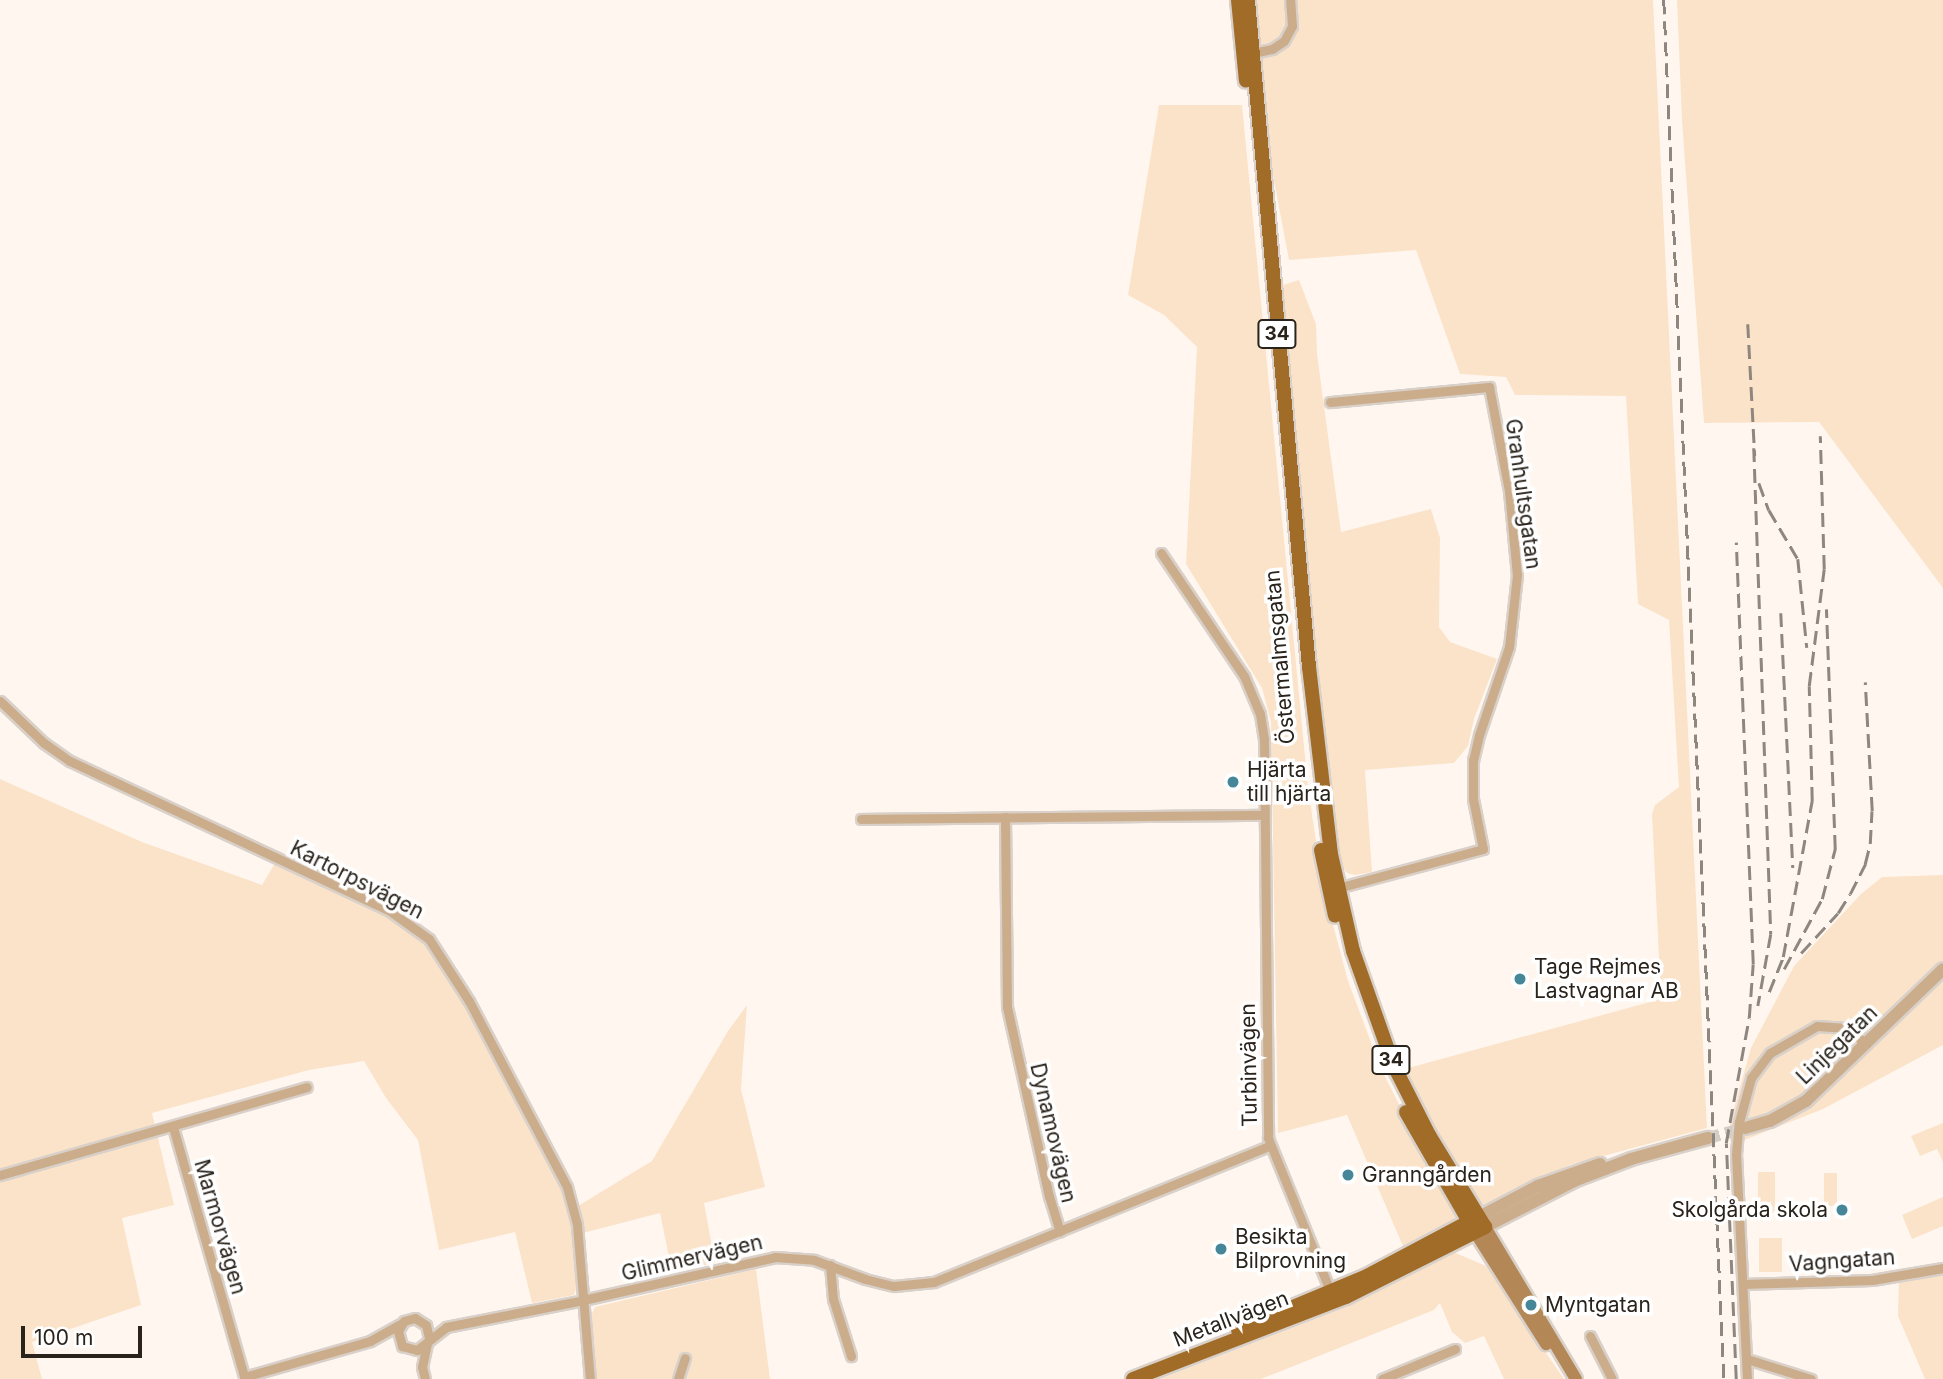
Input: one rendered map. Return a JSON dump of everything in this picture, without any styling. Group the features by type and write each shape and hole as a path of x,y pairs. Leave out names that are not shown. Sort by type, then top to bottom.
{"main road":[{"name":"Östermalmsgatan","path":"1238,0 1248,54 1319,771 1334,889 1364,990 1392,1064 1477,1225 1568,1379"},
{"name":"Östermalmsgatan","path":"1248,0 1248,54"},
{"name":"Östermalmsgatan","path":"1477,1225 1576,1379"},
{"name":"Metallvägen","path":"1138,1377 1333,1297 1477,1225"}],"street":[{"path":"1248,54 1272,49 1286,38 1292,26 1290,0"},
{"name":"Granhultsgatan","path":"1330,402 1489,387 1510,502 1517,575 1509,647 1473,760 1473,799 1483,849 1334,889"},
{"name":"Turbinvägen","path":"1161,553 1244,676 1257,701 1264,738 1269,1146 1333,1297"},
{"name":"Kartorpsvägen","path":"0,701 44,743 70,761 390,911 429,939 463,991 567,1187 576,1225 590,1379"},
{"path":"861,819 1264,815"},
{"name":"Dynamovägen","path":"1005,817 1007,1007 1049,1196 1060,1231 1269,1146"},
{"name":"Linjegatan","path":"1745,1128 1770,1121 1806,1101 1943,969"},
{"path":"1748,1379 1737,1144 1739,1122 1754,1071 1770,1053 1818,1026 1847,1028 1866,1044"},
{"path":"0,1175 307,1087"},
{"name":"Marmorvägen","path":"173,1127 244,1378"},
{"path":"1477,1225 1631,1159 1708,1138"},
{"name":"Glimmervägen","path":"401,1324 415,1318 426,1325 446,1326 583,1300 775,1257 804,1258 879,1283 921,1284 947,1278 1060,1231"},
{"path":"830,1265 832,1298 851,1356"},
{"name":"Vagngatan","path":"1743,1284 1872,1280 1943,1268"},
{"path":"244,1378 370,1341 401,1324"},
{"path":"401,1324 397,1335 400,1343 422,1367 425,1379"},
{"path":"422,1367 428,1340 426,1325"},
{"name":"Glimmervägen","path":"409,1350 417,1350 446,1326"},
{"path":"1590,1336 1612,1379"},
{"path":"370,1341 400,1343"},
{"path":"1382,1379 1455,1349"},
{"path":"678,1379 685,1358"},
{"path":"1747,1359 1811,1379"}],"shaded area":[{"path":"1252,0 1653,0 1707,1128 1570,1165 1490,1206 1478,1204 1459,1175 1401,1070 1661,999 1652,814 1655,805 1679,787 1669,620 1638,604 1626,396 1515,395 1506,377 1460,374 1416,250 1289,260 1260,107"},
{"path":"1677,0 1943,0 1943,588 1819,422 1704,423 1682,121"},
{"path":"1159,105 1242,105 1308,788 1323,887 1348,981 1381,1069 1456,1215 1452,1224 1405,1251 1347,1115 1278,1133 1271,722 1262,688 1186,564 1197,347 1164,315 1128,295"},
{"path":"1299,280 1316,324 1317,354 1341,532 1431,509 1440,538 1439,627 1450,642 1497,659 1474,719 1468,746 1454,763 1365,770 1372,872 1355,875 1347,873 1341,864 1327,795 1280,286"},
{"path":"0,779 142,842 262,885 280,855 359,892 432,933 574,1204 582,1269 574,1295 532,1303 515,1232 439,1250 418,1140 386,1098 364,1061 309,1070 152,1113 174,1205 122,1218 141,1305 32,1342 42,1379 0,1379"},
{"path":"1943,875 1943,1045 1823,1109 1742,1141 1730,1141 1730,1122 1751,1048 1794,966 1861,894 1882,877"},
{"path":"747,1005 741,1089 765,1187 704,1203 715,1263 672,1272 660,1213 583,1233 578,1206 652,1161 728,1031"},
{"path":"1943,1123 1943,1162 1937,1149 1920,1156 1911,1136"},
{"path":"1758,1172 1775,1172 1775,1213 1758,1213"},
{"path":"1824,1173 1837,1173 1837,1206 1824,1206"},
{"path":"1943,1197 1943,1226 1912,1239 1902,1215"},
{"path":"1759,1238 1782,1238 1782,1272 1759,1272"},
{"path":"1451,1251 1486,1266 1564,1379 1504,1379 1484,1336 1465,1343 1452,1332 1440,1303 1434,1310 1261,1379 1160,1379 1344,1308"},
{"path":"1943,1263 1943,1379 1925,1379 1898,1316 1899,1272"},
{"path":"756,1269 770,1379 595,1379 590,1318 595,1307"}],"tunnel":[{"path":"1708,1138 1745,1128"}],"railway":[{"path":"1664,0 1724,1379"},
{"path":"1748,324 1755,456"},
{"path":"1769,992 1783,957 1812,801 1809,686 1824,569 1820,436"},
{"path":"1754,448 1771,934 1758,1006"},
{"path":"1759,483 1769,510 1798,559 1807,648"},
{"path":"1736,542 1753,964 1749,1018 1726,1143 1736,1379"},
{"path":"1784,969 1822,899 1835,849 1826,609"},
{"path":"1781,613 1793,868"},
{"path":"1801,953 1838,913 1865,864 1870,844 1872,811 1865,682"}],"place":[{"name":"Hjärta till hjärta","path":"1233,782"},
{"name":"Tage Rejmes Lastvagnar AB","path":"1520,979"},
{"name":"Granngården","path":"1348,1175"},
{"name":"Skolgårda skola","path":"1842,1210"},
{"name":"Besikta Bilprovning","path":"1221,1249"},
{"name":"Myntgatan","path":"1531,1305"}]}
